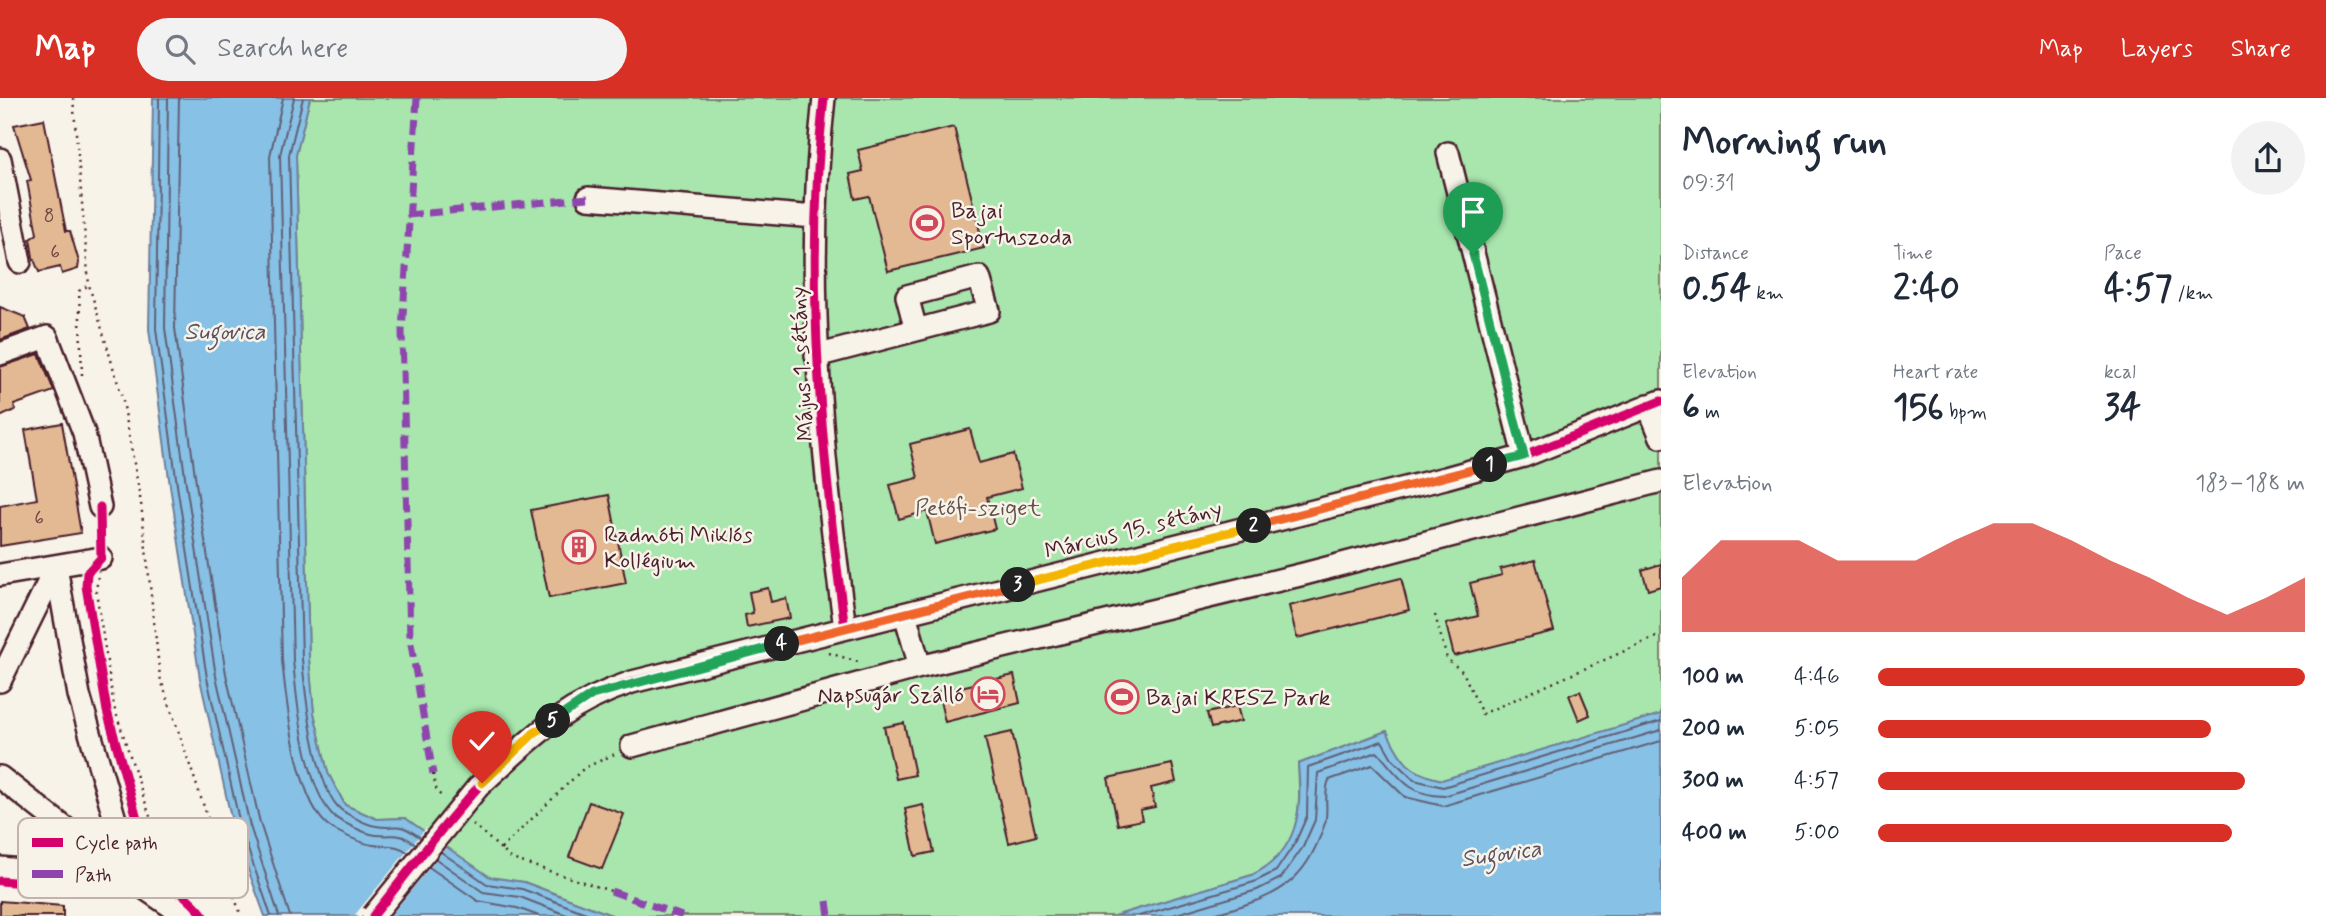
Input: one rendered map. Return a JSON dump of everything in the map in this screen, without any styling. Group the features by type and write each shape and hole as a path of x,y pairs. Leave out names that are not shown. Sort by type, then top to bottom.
{"street":[{"name":"Május 1. sétány","path":"824,98 815,217 816,356 845,628"},
{"path":"1448,153 1524,456"},
{"path":"0,159 20,262"},
{"path":"588,198 815,217"},
{"path":"816,356 916,330"},
{"path":"0,354 47,337 84,433 100,507"},
{"path":"1654,403 1661,437"},
{"name":"Március 15. sétány","path":"373,916 478,787 534,733 592,695 792,641 1524,456 1654,403"},
{"path":"632,746 920,667 1304,574 1661,481"},
{"path":"0,575 56,566 94,565"},
{"path":"0,681 56,566"},
{"path":"56,566 79,695 115,818"},
{"path":"905,614 920,667"},
{"path":"0,777 52,818"},
{"path":"0,868 18,870"}],"path":[{"path":"73,98 89,285 124,401 141,503 160,677 207,818"},
{"path":"82,382 79,291 89,285"},
{"path":"94,565 114,707 151,818"},
{"path":"86,586 107,711 128,786"},
{"path":"1435,615 1447,659 1463,672 1482,714 1661,635"},
{"path":"792,641 897,674"},
{"path":"501,849 584,768 632,746"},
{"path":"433,774 437,792 445,799"},
{"path":"472,823 501,849 525,864 611,891"},
{"path":"234,898 240,916"}],"green space":[{"name":"Petőfi-sziget","path":"310,98 1661,98 1661,714 1442,780 1421,774 1407,764 1386,731 1298,764 1299,798 1294,828 1289,842 1268,865 1252,875 1114,916 614,916 524,882 490,878 405,818 377,819 345,805 328,773 314,713 309,659 296,155"}],"water":[{"name":"Sugovica","path":"153,98 310,98 296,155 309,659 314,713 328,773 345,805 377,819 405,818 490,877 524,882 614,916 265,916 248,869 248,818 231,818 200,679 149,329"},
{"name":"Sugovica","path":"1661,714 1661,916 1114,916 1252,875 1267,866 1279,855 1294,828 1299,798 1298,764 1387,731 1407,764 1421,774 1442,780"}],"pier":[{"path":"426,828 449,844 390,916 354,916"}],"building":[{"path":"44,119 66,231 70,231 79,262 78,269 62,274 60,267 39,272 33,257 30,239 37,234 27,181 31,180 14,125"},
{"name":"Bajai Sportuszoda","path":"954,127 984,248 888,271 869,196 855,199 850,174 863,171 858,150"},
{"path":"0,307 25,317 30,329 0,340"},
{"path":"39,354 54,391 14,405 15,410 0,417 0,367"},
{"path":"62,423 81,533 0,546 0,506 37,499 25,430"},
{"path":"970,429 979,463 1013,454 1022,488 987,497 995,529 935,544 927,511 899,519 890,485 918,478 910,444"},
{"name":"Radnóti Miklós Kollégium","path":"609,495 626,583 549,598 531,510"},
{"path":"1535,560 1554,631 1454,656 1446,624 1478,616 1470,583 1502,575 1500,569"},
{"path":"1661,564 1661,586 1648,590 1642,570"},
{"path":"1401,578 1409,610 1297,638 1289,606"},
{"path":"768,588 771,602 786,598 790,618 747,627 745,615 753,613 749,592"},
{"path":"1014,675 1020,703 945,722 938,692"},
{"path":"1580,691 1590,715 1579,720 1569,695"},
{"path":"1237,706 1241,721 1211,728 1207,713"},
{"path":"904,723 915,775 896,779 884,727"},
{"path":"1012,732 1036,836 1009,843 985,738"},
{"path":"1172,764 1176,782 1151,788 1155,807 1140,810 1142,820 1118,825 1108,778"},
{"path":"589,802 624,814 602,869 569,857"},
{"path":"923,805 934,852 915,856 905,809"},
{"path":"0,901 63,906 63,916 0,916"}],"marked path":[{"path":"417,98 402,331 410,638 433,774"},
{"path":"407,215 588,198"},
{"path":"611,891 682,916"},
{"path":"827,901 829,916"}],"cycle path":[{"path":"824,98 815,231 818,364 829,496 845,628"},
{"path":"373,916 446,825 498,766 558,716 596,694 632,682 1445,478 1524,456 1661,401"},
{"path":"100,507 101,558 87,573 86,586 107,711 137,818"},
{"path":"0,881 18,882"},
{"path":"188,898 204,916"}],"place":[{"name":"Bajai Sportuszoda","path":"927,223"},
{"name":"Radnóti Miklós Kollégium","path":"579,547"},
{"name":"Napsugár Szálló","path":"988,694"},
{"name":"Bajai KRESZ Park","path":"1122,697"}],"route":[{"path":"482,783 534,733 592,695 632,682 1524,456 1473,254"}]}
